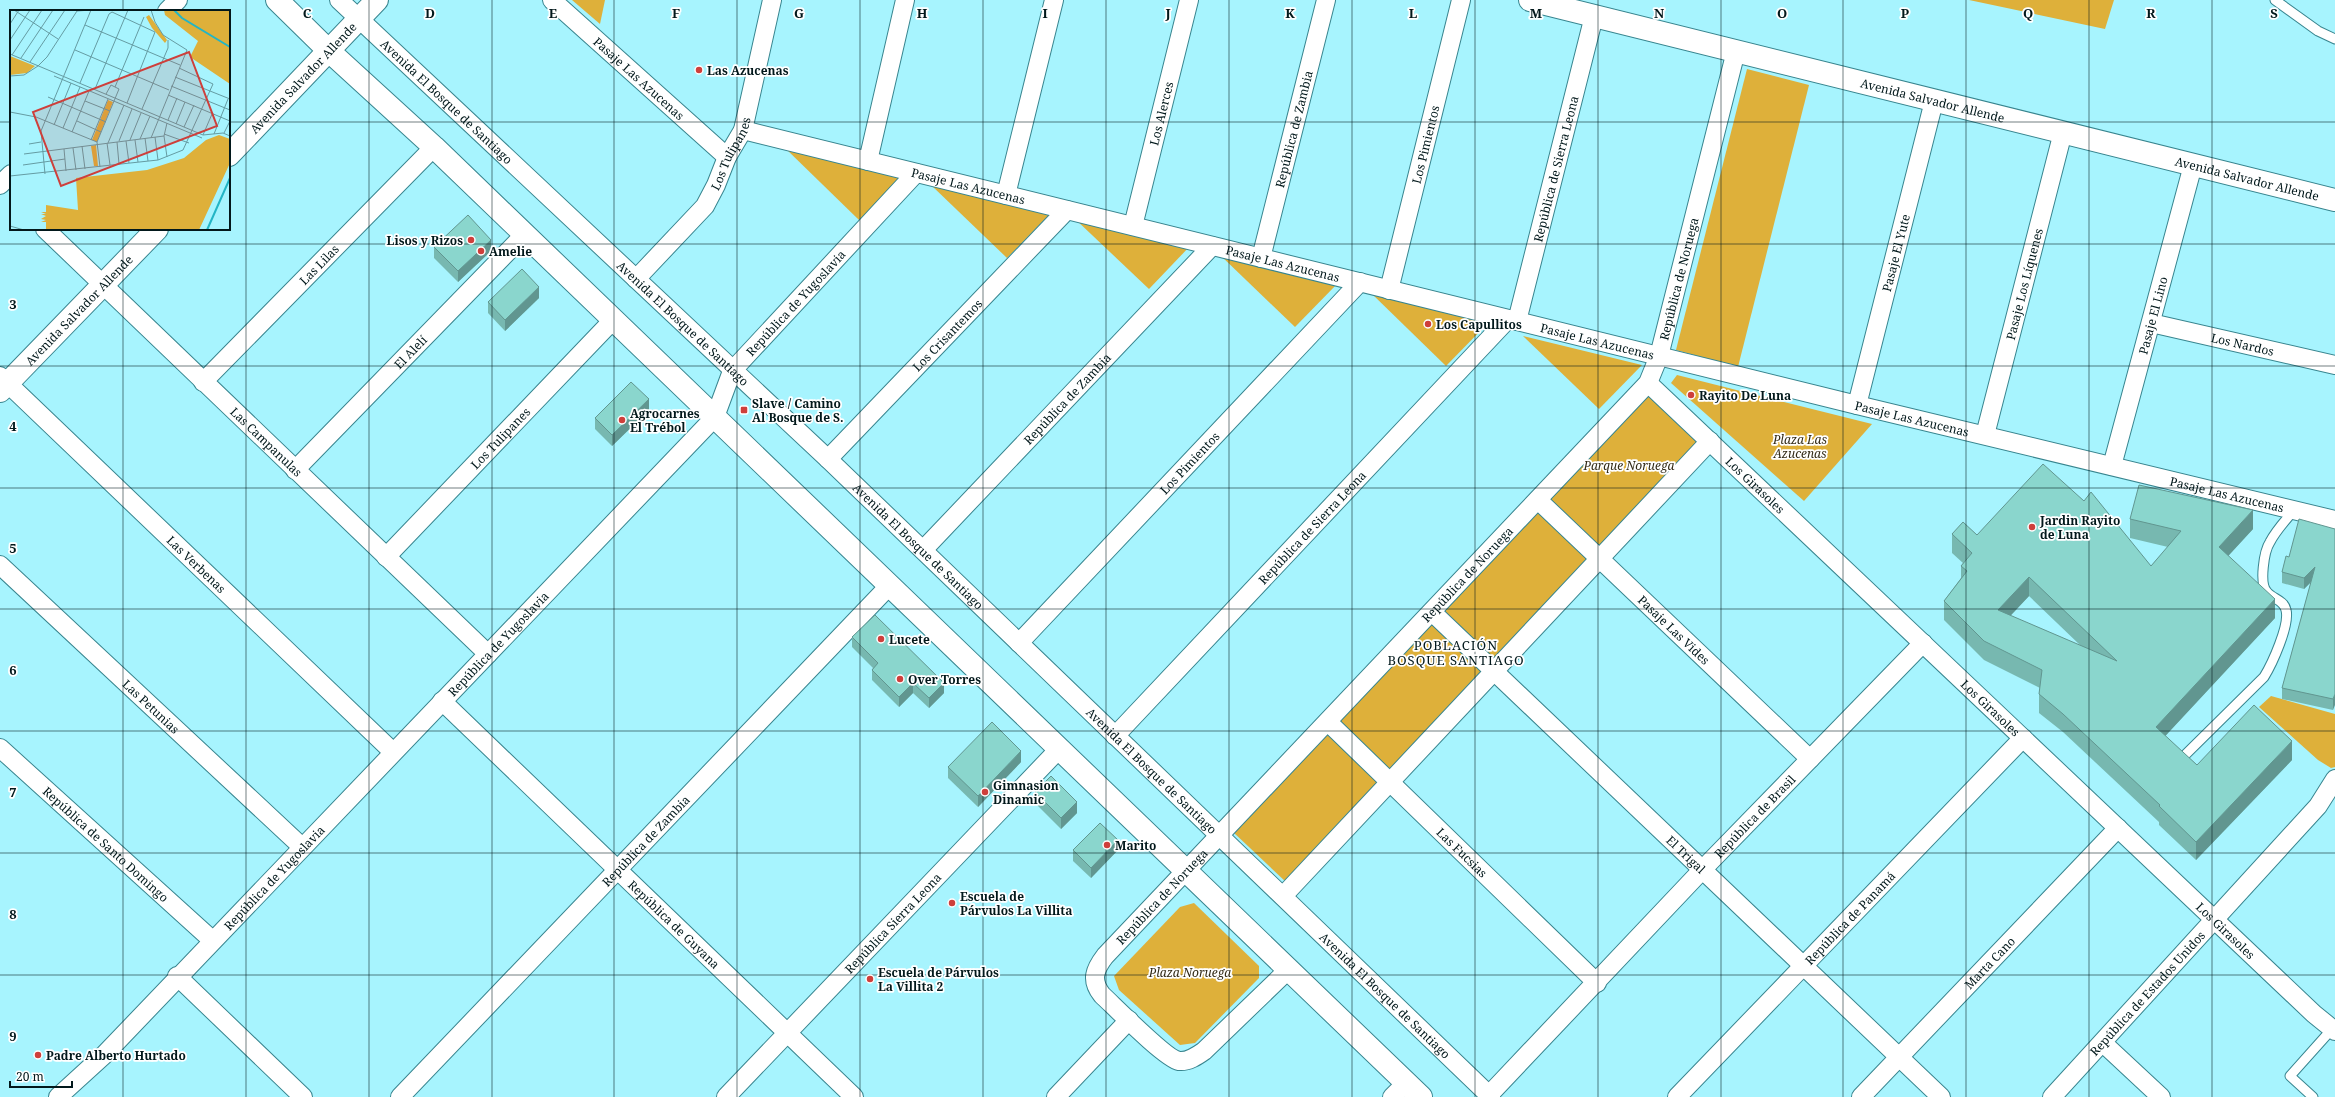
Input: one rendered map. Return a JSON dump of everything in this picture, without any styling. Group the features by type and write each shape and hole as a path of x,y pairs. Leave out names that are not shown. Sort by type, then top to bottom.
{"main road":[{"path":"277,0 329,51 434,147 614,319 1289,969 1406,1092"},
{"name":"Avenida Salvador Allende","path":"230,154 377,0"},
{"name":"Avenida Salvador Allende","path":"1530,0 2335,200"},
{"name":"Avenida Salvador Allende","path":"2,383 102,286 156,230"}],"street":[{"path":"168,10 178,0"},
{"name":"Avenida El Bosque de Santiago","path":"339,0 732,371 828,459 1490,1096"},
{"name":"Pasaje Las Azucenas","path":"552,0 727,156"},
{"name":"Los Tulipanes","path":"636,279 704,206 716,185 727,156 743,130 772,0"},
{"path":"868,161 905,0"},
{"path":"1006,195 1054,0"},
{"name":"Los Alerces","path":"1133,226 1189,0"},
{"name":"República de Zambia","path":"1261,258 1326,0"},
{"name":"Los Pimientos","path":"1390,290 1461,0"},
{"name":"República de Sierra Leona","path":"1115,736 1513,320 1594,16"},
{"name":"República de Noruega","path":"1289,969 1204,1051 1192,1059 1179,1061 1171,1058 1097,989 1094,976 1105,956 1648,383 1659,356 1736,51"},
{"name":"Pasaje El Yute","path":"1856,405 1934,101"},
{"name":"Pasaje Las Azucenas","path":"743,130 1856,405 2335,520"},
{"name":"Pasaje Los Líquenes","path":"1985,435 2063,132"},
{"name":"Las Lilas","path":"203,382 434,147"},
{"name":"Pasaje El Lino","path":"2112,466 2193,165"},
{"name":"República de Yugoslavia","path":"58,1097 104,1055 177,976 715,417 732,371 916,173"},
{"path":"10,175 0,185 10,195"},
{"name":"Los Crisantemos","path":"828,459 1067,210"},
{"name":"Las Campanulas","path":"46,230 102,286 488,654"},
{"name":"El Alelí","path":"295,470 525,234"},
{"name":"República de Zambia","path":"923,550 1212,246"},
{"name":"Los Pimientos","path":"1019,643 1360,282"},
{"name":"Los Tulipanes","path":"386,557 614,319"},
{"name":"Los Nardos","path":"2151,323 2335,365"},
{"name":"Las Verbenas","path":"2,383 393,752"},
{"name":"Los Girasoles","path":"1648,383 2214,920 2314,1014 2334,1030"},
{"path":"1283,896 1495,672 1710,441"},
{"name":"Pasaje Las Vides","path":"1538,500 1810,759"},
{"name":"Las Petunias","path":"0,565 302,846"},
{"name":"República de Zambia","path":"400,1097 890,585"},
{"name":"El Trigal","path":"1432,612 1941,1097"},
{"name":"República de Brasil","path":"1490,1096 1702,870 1923,643"},
{"name":"República de Guyana","path":"442,701 854,1097"},
{"name":"Las Fucsias","path":"1328,722 1597,983"},
{"name":"República de Panamá","path":"1677,1097 2023,738"},
{"name":"República de Santo Domingo","path":"0,748 212,940"},
{"name":"República Sierra Leona","path":"726,1097 1060,748"},
{"name":"República de Estados Unidos","path":"2052,1097 2103,1043 2318,806 2335,779"},
{"name":"Marta Cano","path":"1861,1097 2118,828"},
{"path":"177,976 303,1097"},
{"path":"1056,1097 1129,1020"},
{"path":"2103,1043 2161,1097"}],"lane":[{"path":"2275,0 2318,31 2335,39"},
{"path":"2182,758 2264,677 2271,665 2286,623 2287,612 2284,604 2266,592 2262,584 2265,557 2269,542 2294,510"},
{"path":"2313,1097 2290,1076 2334,1030"}],"green space":[{"path":"572,0 605,0 600,24"},
{"path":"1969,0 2114,0 2105,29"},
{"path":"1747,69 1809,85 1738,367 1676,350"},
{"path":"784,147 902,176 859,220"},
{"path":"931,185 1050,214 1007,258"},
{"path":"1073,217 1191,245 1149,289"},
{"path":"1219,254 1338,283 1295,327"},
{"path":"1371,293 1489,322 1446,366"},
{"path":"1523,336 1642,365 1599,409"},
{"name":"Plaza Las Azucenas","path":"1677,375 1872,424 1804,501 1671,383"},
{"name":"Parque Noruega","path":"1648,391 1700,444 1287,883 1233,832"},
{"path":"2271,696 2335,714 2335,767 2331,768 2318,760 2259,707"},
{"name":"Plaza Noruega","path":"1194,903 1259,966 1259,978 1195,1043 1180,1045 1119,990 1114,976 1180,907"}],"building":[{"path":"468,215 491,240 458,271 434,247"},
{"path":"522,269 539,287 505,320 488,302"},
{"path":"631,382 649,399 612,435 595,418"},
{"path":"2043,464 2084,501 2091,492 2151,566 2181,531 2130,519 2139,485 2253,510 2219,547 2275,599 2156,727 2197,765 2254,705 2292,741 2196,842 2159,806 2160,805 2063,714 2039,694 2042,670 1984,641 1944,601 1967,571 1961,566 1972,553 1952,534 1963,522 1977,535","holes":["2029,577 2117,661 1998,610"]},
{"path":"2299,519 2335,529 2335,694 2333,699 2282,688 2315,567 2304,578 2282,572 2286,556 2289,557"},
{"path":"875,615 944,683 929,698 913,683 899,697 872,670 878,663 852,637"},
{"path":"992,722 1021,751 978,796 948,767"},
{"path":"1051,776 1077,802 1061,818 1035,792"},
{"path":"1100,823 1118,840 1091,868 1073,850"}],"place":[{"name":"Las Azucenas","path":"699,70"},
{"name":"Lisos y Rizos","path":"471,240"},
{"name":"Amelie","path":"481,251"},
{"name":"Los Capullitos","path":"1428,324"},
{"name":"Rayito De Luna","path":"1691,395"},
{"name":"Slave / Camino Al Bosque de S.","path":"744,410"},
{"name":"Agrocarnes El Trébol","path":"622,420"},
{"name":"Jardin Rayito de Luna","path":"2032,527"},
{"name":"Lucete","path":"881,639"},
{"name":"Over Torres","path":"900,679"},
{"name":"Gimnasion Dinamic","path":"985,792"},
{"name":"Marito","path":"1107,845"},
{"name":"Escuela de Párvulos La Villita","path":"952,903"},
{"name":"Escuela de Párvulos La Villita 2","path":"870,979"},
{"name":"Padre Alberto Hurtado","path":"38,1055"}],"district":[{"name":"POBLACIÓN BOSQUE SANTIAGO","path":"1456,652"}]}
